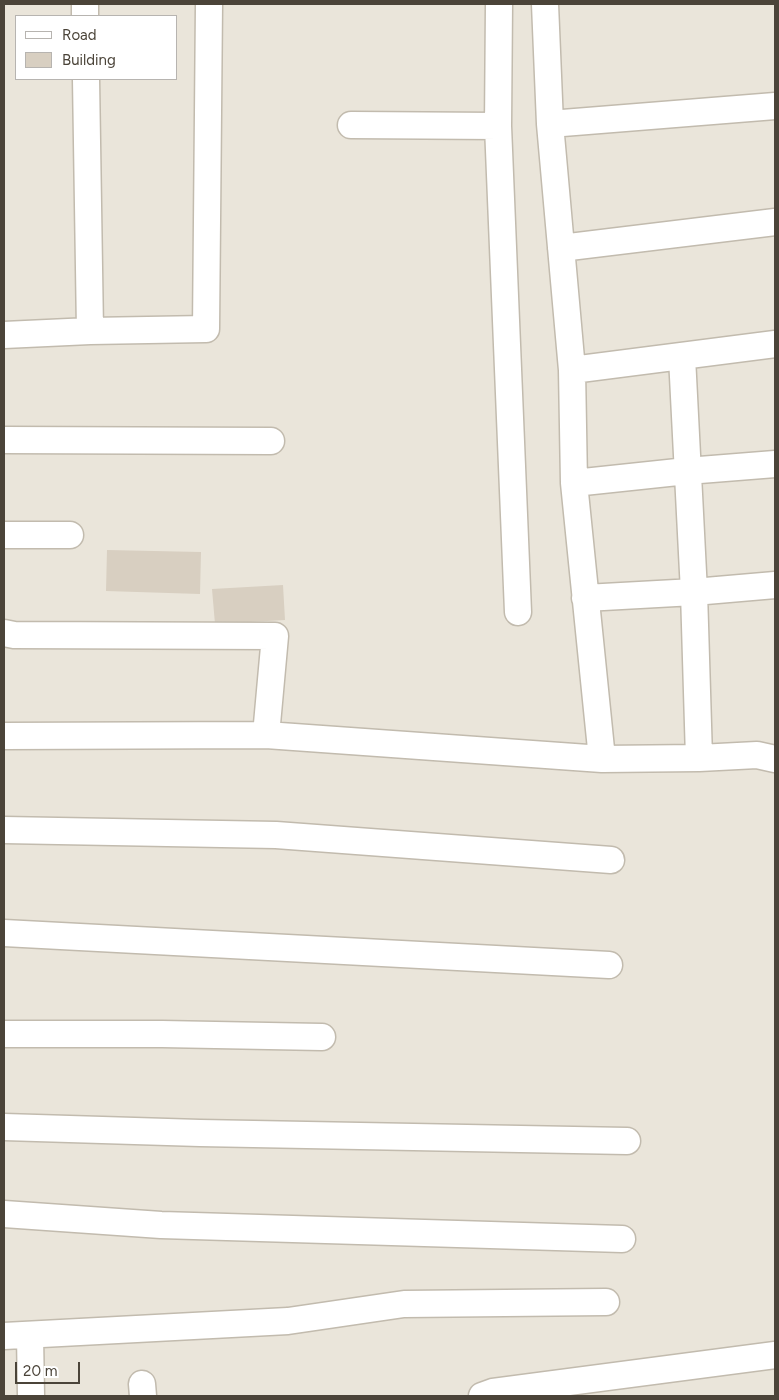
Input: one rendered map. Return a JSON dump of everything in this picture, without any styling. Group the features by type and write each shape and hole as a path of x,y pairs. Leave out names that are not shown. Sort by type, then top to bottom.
{"street":[{"path":"4,335 206,329 209,4"},
{"path":"499,4 498,126 518,612"},
{"path":"545,4 550,124 572,370 574,483 602,759"},
{"path":"86,80 90,331"},
{"path":"550,124 775,106"},
{"path":"351,125 498,126"},
{"path":"561,248 775,222"},
{"path":"572,370 775,344"},
{"path":"682,357 694,592 699,758"},
{"path":"4,440 270,441"},
{"path":"574,483 775,464"},
{"path":"4,535 70,534"},
{"path":"585,598 775,585"},
{"path":"4,633 14,635 275,636 266,735"},
{"path":"4,736 266,735 602,759 699,758 757,755 775,759"},
{"path":"4,830 276,834 610,860"},
{"path":"4,933 609,965"},
{"path":"4,1034 322,1037"},
{"path":"4,1127 200,1134 627,1141"},
{"path":"4,1214 161,1225 622,1240"},
{"path":"4,1336 288,1321 404,1304 606,1302"},
{"path":"30,1335 31,1396"},
{"path":"482,1396 502,1390 775,1355"}],"shaded area":[{"path":"4,4 775,4 775,1396 4,1396"}],"building":[{"path":"107,550 201,552 200,594 106,591"},
{"path":"283,585 285,620 215,624 212,589"}]}
